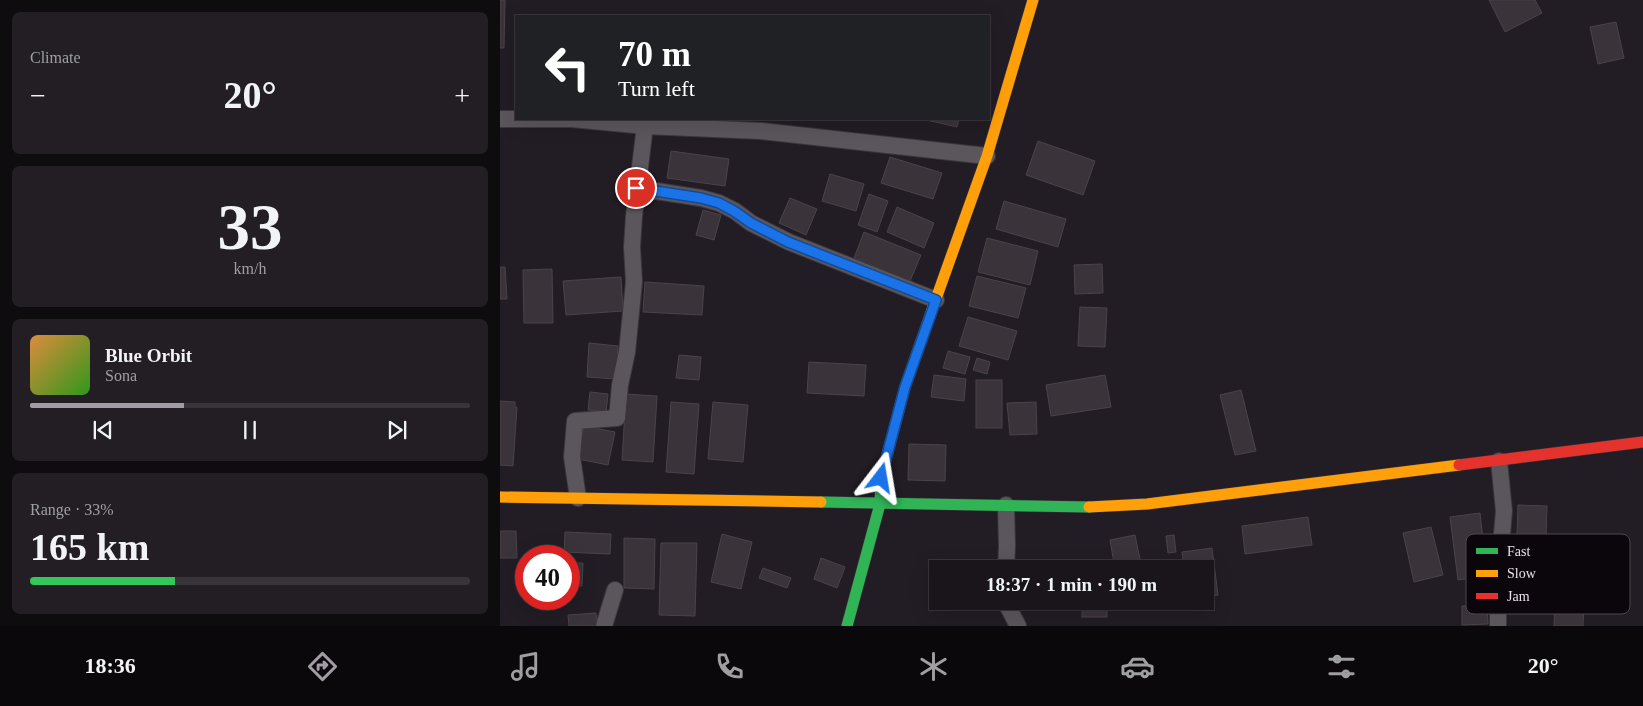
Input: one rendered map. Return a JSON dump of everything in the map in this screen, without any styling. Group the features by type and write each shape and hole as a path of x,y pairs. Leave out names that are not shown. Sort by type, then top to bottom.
{"main road":[{"path":"847,626 880,504 881,478 916,352 987,156 1033,0"},
{"path":"500,497 1095,507 1138,504 1643,442"}],"street":[{"path":"500,119 515,119"},
{"path":"572,120 645,126 761,131 987,156"},
{"path":"578,498 572,457 575,421 617,418 634,282 632,247 636,188 645,126"},
{"path":"636,188 701,198 719,203 751,223 788,242 936,300"},
{"path":"1499,461 1504,523 1503,534"},
{"path":"1006,505 1006,560"},
{"path":"604,626 615,590"},
{"path":"1010,610 1018,626"}],"building":[{"path":"500,0 505,0 504,48 500,48"},
{"path":"1489,0 1535,0 1542,13 1505,32"},
{"path":"1616,22 1624,58 1598,64 1590,27"},
{"path":"926,120 959,120 957,127"},
{"path":"1038,141 1095,161 1083,195 1026,175"},
{"path":"671,151 729,159 725,186 667,178"},
{"path":"890,157 942,173 933,199 881,183"},
{"path":"830,174 864,184 856,211 822,201"},
{"path":"869,194 888,201 877,232 858,225"},
{"path":"790,198 817,209 806,235 779,223"},
{"path":"1004,201 1066,219 1058,247 996,229"},
{"path":"897,207 934,223 924,248 887,232"},
{"path":"703,210 721,215 714,240 696,235"},
{"path":"864,232 921,255 910,281 854,258"},
{"path":"987,238 1038,251 1030,285 978,272"},
{"path":"1102,264 1103,293 1075,294 1074,265"},
{"path":"500,267 505,267 507,299 500,299"},
{"path":"552,269 553,323 524,323 523,270"},
{"path":"977,276 1026,288 1018,318 969,306"},
{"path":"621,277 623,311 566,315 563,281"},
{"path":"645,282 704,286 702,315 643,312"},
{"path":"1080,307 1107,308 1105,347 1078,346"},
{"path":"968,317 1017,331 1008,360 959,346"},
{"path":"589,343 618,346 616,379 587,377"},
{"path":"948,351 970,357 965,374 943,368"},
{"path":"679,355 701,357 699,380 676,378"},
{"path":"977,358 990,362 987,374 973,370"},
{"path":"809,362 866,365 864,396 807,393"},
{"path":"934,375 966,379 964,401 931,397"},
{"path":"1105,375 1111,407 1051,416 1046,385"},
{"path":"976,380 1002,380 1002,428 976,428"},
{"path":"1241,390 1256,451 1235,455 1220,395"},
{"path":"590,392 608,394 606,412 588,410"},
{"path":"626,394 657,396 653,462 622,460"},
{"path":"500,401 515,402 515,407 517,407 513,466 500,465"},
{"path":"671,402 699,404 694,474 666,472"},
{"path":"713,402 748,405 743,462 708,459"},
{"path":"1036,402 1037,434 1010,435 1007,403"},
{"path":"584,426 615,432 608,465 578,459"},
{"path":"909,444 946,445 945,481 908,480"},
{"path":"1518,505 1547,506 1546,534 1517,534"},
{"path":"1480,513 1482,534 1466,534 1466,579 1458,580 1450,517"},
{"path":"1308,517 1312,545 1245,554 1242,526"},
{"path":"1431,527 1443,575 1414,582 1403,533"},
{"path":"500,531 516,531 515,558 500,558"},
{"path":"565,532 611,534 610,554 580,553 580,545 564,545"},
{"path":"722,534 752,542 741,589 711,582"},
{"path":"1135,535 1140,560 1113,560 1110,540"},
{"path":"1174,535 1176,552 1168,553 1166,536"},
{"path":"624,538 655,539 654,589 624,588"},
{"path":"661,543 697,543 695,616 659,615"},
{"path":"1212,548 1214,560 1183,560 1182,552"},
{"path":"821,558 845,567 837,588 814,579"},
{"path":"580,563 583,563 582,586 580,586"},
{"path":"1214,564 1218,595 1214,596"},
{"path":"763,568 791,578 787,588 759,578"},
{"path":"1462,606 1466,606 1466,614 1487,614 1488,624 1462,625"},
{"path":"1082,610 1107,610 1107,617 1082,617"},
{"path":"596,613 597,626 569,626 568,615"},
{"path":"1554,614 1584,614 1583,626 1554,626"}],"traffic: fast":[{"path":"847,626 880,504 881,478 905,387 932,310"},
{"path":"821,502 1089,507"}],"traffic: slow":[{"path":"932,310 987,156 1033,0"},
{"path":"1089,507 1147,504 1459,465"},
{"path":"500,497 821,502"}],"traffic: jam":[{"path":"1459,465 1643,442"}],"route":[{"path":"636,188 701,198 719,203 751,223 788,242 936,300 905,387 881,478"}]}
